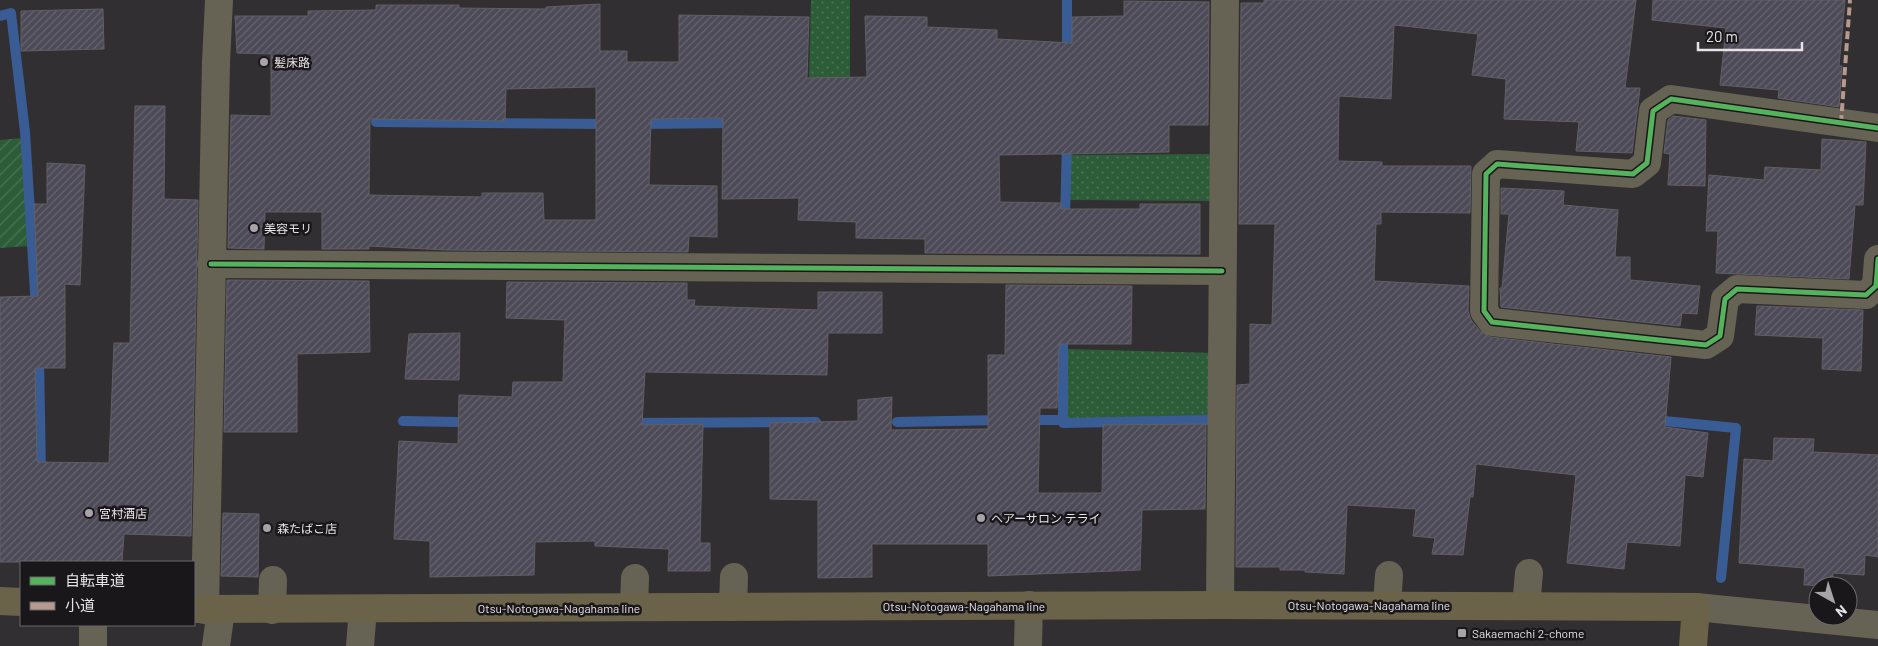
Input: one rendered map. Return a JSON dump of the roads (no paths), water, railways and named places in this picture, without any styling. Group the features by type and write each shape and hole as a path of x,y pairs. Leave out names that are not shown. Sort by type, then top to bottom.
{"main road":[{"path":"0,601 20,602"},
{"name":"Otsu-Notogawa-Nagahama line","path":"206,610 1220,604 1696,607"},
{"path":"1693,646 1696,607"}],"street":[{"path":"216,646 206,610 211,264 219,0"},
{"path":"1220,604 1217,547 1225,0"},
{"path":"1869,123 1671,99 1653,111 1647,163 1634,180 1496,164 1486,174 1484,312 1492,322 1706,345 1724,341 1725,299 1737,289 1866,295 1876,286 1878,259"},
{"path":"211,264 1222,271"},
{"path":"1526,606 1529,574"},
{"path":"1387,605 1389,576"},
{"path":"733,607 734,577"},
{"path":"634,607 635,578"},
{"path":"272,610 273,580"},
{"path":"1028,646 1029,605"},
{"path":"1696,607 1878,625"},
{"path":"360,646 363,609"},
{"path":"93,646 94,626"}],"waterway":[{"path":"1067,0 1067,56"},
{"path":"0,16 11,13 25,132 36,309"},
{"path":"376,122 610,124"},
{"path":"639,124 735,123"},
{"path":"1065,221 1067,141"},
{"path":"1063,332 1063,423 1212,420"},
{"path":"39,356 41,474"},
{"path":"897,422 1001,420"},
{"path":"1028,420 1063,420"},
{"path":"1654,420 1736,428 1721,578"},
{"path":"403,421 459,422"},
{"path":"629,423 816,422"}],"place":[{"name":"髪床路","path":"264,62"},
{"name":"美容モリ","path":"254,228"},
{"name":"宮村酒店","path":"89,513"},
{"name":"ヘアーサロン テライ","path":"981,518"},
{"name":"森たばこ店","path":"267,528"},
{"name":"Sakaemachi 2-chome","path":"1462,633"}]}
